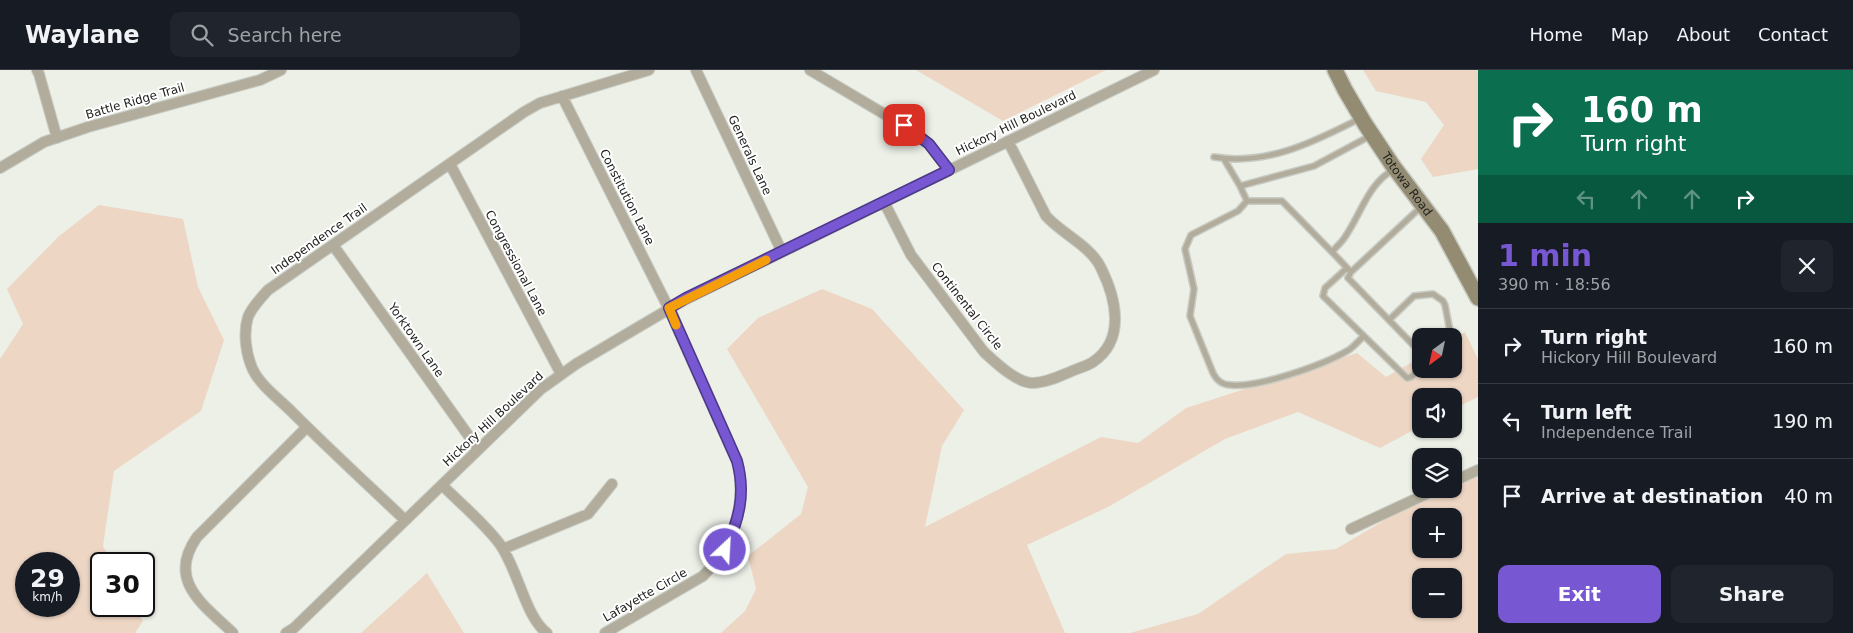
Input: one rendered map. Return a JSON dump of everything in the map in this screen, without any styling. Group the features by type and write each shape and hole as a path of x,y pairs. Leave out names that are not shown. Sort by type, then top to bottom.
{"main road":[{"name":"Totowa Road","path":"1335,70 1372,135 1442,231 1478,298"}],"street":[{"path":"37,70 57,138"},
{"name":"Battle Ridge Trail","path":"0,168 44,142 88,127 260,80 281,70"},
{"name":"Independence Trail","path":"405,520 307,427 253,371 248,354 246,336 248,318 253,308 268,290 524,112 540,103 649,70"},
{"name":"Generals Lane","path":"696,70 782,252"},
{"path":"810,70 914,131 929,144 949,170"},
{"name":"Hickory Hill Boulevard","path":"286,633 294,628 541,388 561,374 669,308 1154,70"},
{"name":"Constitution Lane","path":"562,96 669,308"},
{"name":"Continental Circle","path":"884,202 911,255 984,352 997,364 1014,376 1031,383 1049,381 1093,363 1109,347 1116,323 1112,295 1096,259 1055,226 1046,216 1008,142"},
{"name":"Congressional Lane","path":"450,164 561,374"},
{"name":"Yorktown Lane","path":"333,245 478,449"},
{"name":"Lafayette Circle","path":"605,633 703,576 725,550 737,519 742,490 741,474 737,461 669,308"},
{"path":"233,633 193,594 188,586 186,566 191,545 307,427"},
{"path":"1462,477 1478,470"},
{"path":"503,550 588,514 612,484"},
{"path":"442,485 499,543 514,570 532,616 540,628 547,633"},
{"path":"1351,529 1418,498"}],"lane":[{"path":"1214,157 1232,160 1282,153 1320,139 1361,118"},
{"path":"1240,186 1314,166 1372,135"},
{"path":"1224,159 1247,201"},
{"path":"1332,252 1345,237 1365,199 1384,175 1395,168"},
{"path":"1349,270 1282,201 1247,201 1238,211 1191,236 1185,249 1194,289 1190,316 1213,374 1217,380 1225,384 1241,386 1255,384 1289,374 1346,352 1364,336"},
{"path":"1412,376 1407,378 1323,296 1326,288 1424,205"},
{"path":"1349,270 1348,278 1412,344"},
{"path":"1389,320 1414,296 1434,294 1443,301 1450,328"}],"shaded area":[{"path":"916,70 1106,70 1003,121"},
{"path":"1363,70 1478,70 1478,169 1433,177 1421,159 1444,125 1426,102 1376,91"},
{"path":"99,205 183,219 198,287 224,340 201,411 114,471 103,546 106,552 90,552 90,617 141,617 143,621 135,633 0,633 0,359 23,324 7,289 58,237"},
{"path":"822,289 872,309 964,410 942,446 925,527 1101,437 1138,443 1186,408 1357,353 1386,377 1412,362 1412,378 1462,378 1462,334 1465,332 1478,359 1478,397 1462,405 1462,388 1412,388 1412,431 1380,448 1298,412 1225,439 1108,507 1027,545 1065,633 721,633 745,611 756,589 748,556 801,514 808,487 727,349 758,318"},
{"path":"1478,465 1478,633 1130,633 1198,614 1286,554 1336,549 1422,498 1462,498 1462,474"},
{"path":"427,573 464,633 361,633"}],"slow traffic":[{"path":"676,325 669,308 766,260"}],"route":[{"path":"725,550 737,519 742,490 741,474 737,461 669,308 949,170 929,144 904,125"}]}
